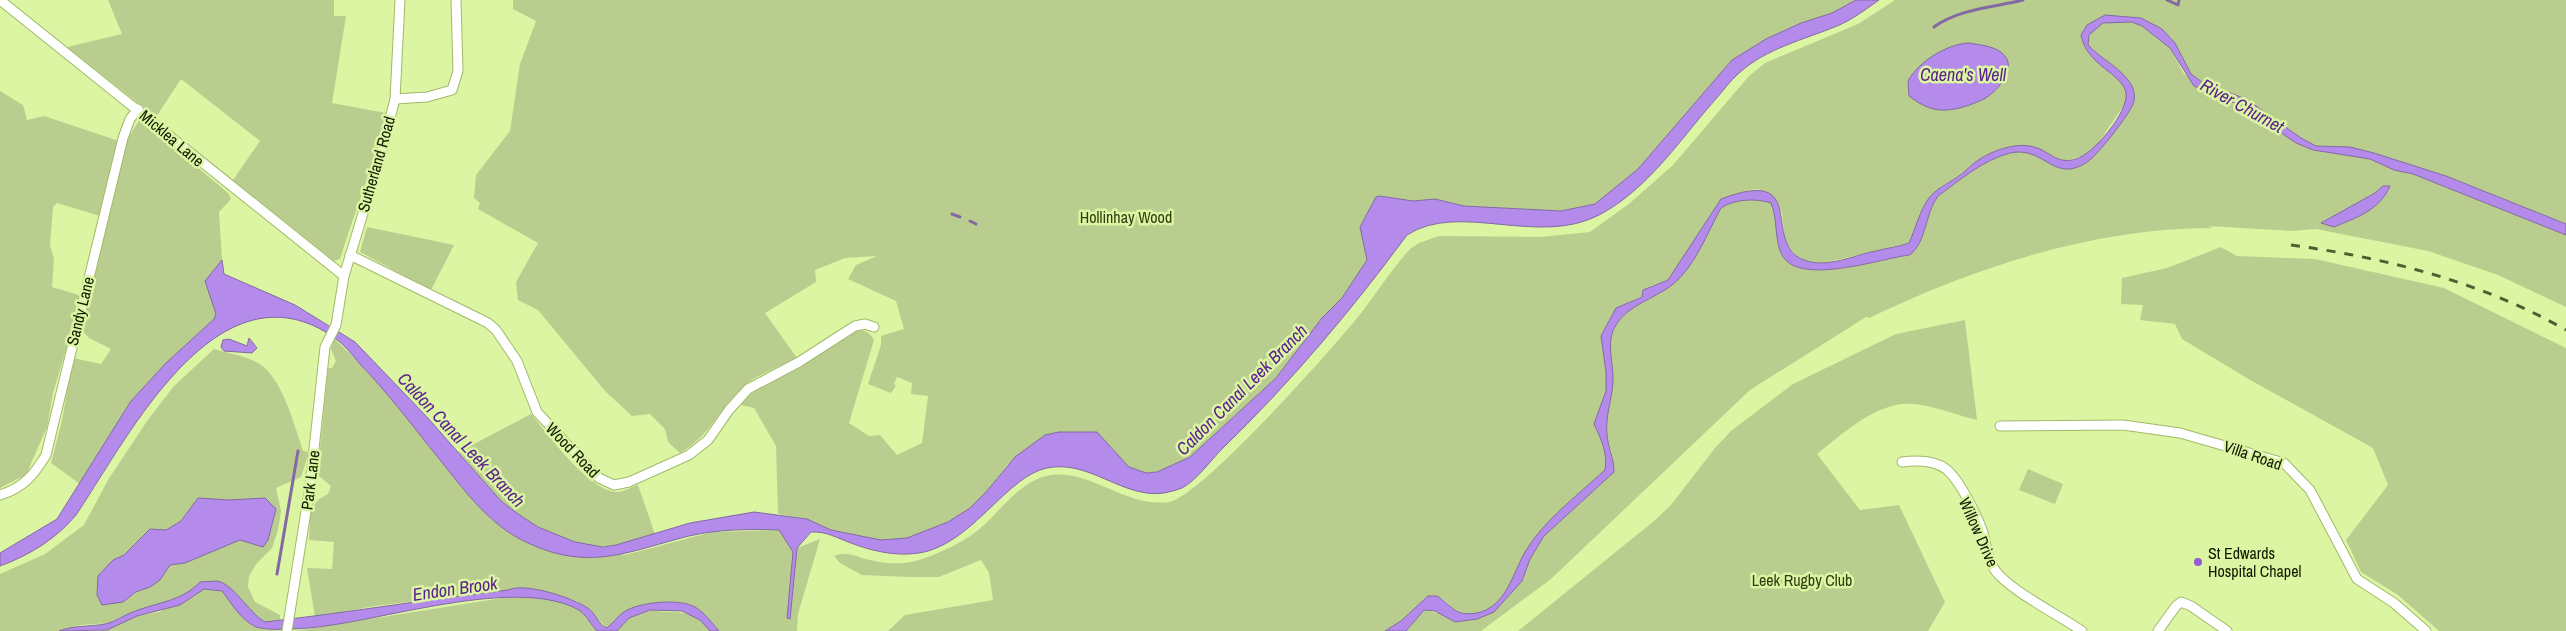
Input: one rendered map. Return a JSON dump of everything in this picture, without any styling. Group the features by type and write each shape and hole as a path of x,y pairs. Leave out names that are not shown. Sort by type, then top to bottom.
{"street":[{"name":"Micklea Lane","path":"0,0 138,109 229,186 344,276"},
{"name":"Sutherland Road","path":"327,342 336,325 344,276 381,154 395,99 400,0"},
{"path":"395,99 428,97 452,90 458,71 456,0"},
{"name":"Sandy Lane","path":"0,495 14,491 26,482 46,455 124,138 130,119 138,109"},
{"name":"Wood Road","path":"350,254 492,326 517,361 537,412 599,478 614,485 629,482 689,455 708,440 729,410 748,389 800,362 854,326 865,324 874,327"},
{"name":"Park Lane","path":"286,631 310,486 327,342"},
{"name":"Villa Road","path":"2000,426 2123,425 2180,433 2284,463 2310,490 2357,579 2394,604 2426,631"},
{"name":"Willow Drive","path":"1902,462 1916,460 1933,463 1946,470 1975,516 1983,535 1987,553 1998,575 2082,631"},
{"path":"2158,631 2181,602 2191,606 2227,631"}],"green space":[{"path":"108,0 334,0 334,16 346,16 332,103 386,113 371,168 340,259 334,261 233,180 260,141 181,79 156,117 67,47 122,34"},
{"name":"Hollinhay Wood","path":"513,0 1856,0 1832,13 1801,23 1766,39 1732,60 1638,169 1595,204 1561,211 1464,206 1435,199 1413,201 1380,196 1360,227 1367,260 1342,298 1322,318 1276,378 1190,457 1157,472 1146,473 1129,467 1097,432 1059,432 1023,452 1008,464 986,492 970,508 948,522 907,538 881,540 831,530 807,519 778,514 776,446 754,408 741,405 749,392 851,332 865,331 874,340 849,423 869,436 880,435 897,455 922,443 928,396 911,394 912,383 897,377 894,384 896,386 891,393 868,384 881,345 881,336 904,329 896,301 848,279 856,265 877,256 845,258 815,270 816,282 765,313 797,358 748,382 699,439 680,453 668,442 665,429 650,414 632,416 605,391 538,310 518,300 516,282 538,243 478,209 480,203 474,198 476,175 510,131 520,64 536,21 513,9"},
{"path":"1895,0 2566,0 2566,224 2446,176 2374,153 2350,147 2316,146 2301,138 2246,99 2202,82 2191,74 2162,29 2105,15 2081,36 2111,75 2119,80 2126,91 2126,102 2095,148 2084,156 2063,161 2035,147 1980,159 1958,177 1942,186 1909,243 1824,263 1805,261 1795,254 1785,242 1782,213 1773,196 1758,189 1749,190 1717,205 1668,280 1650,286 1642,296 1616,308 1604,360 1606,391 1594,424 1605,452 1605,470 1562,508 1541,530 1525,553 1507,589 1486,610 1476,613 1460,612 1443,599 1428,596 1401,621 1385,631 888,631 905,615 993,600 989,573 981,560 939,577 909,577 862,575 840,563 834,556 848,554 876,561 896,563 916,561 930,556 971,536 1020,490 1037,479 1046,476 1061,474 1077,477 1092,481 1121,494 1153,502 1169,502 1185,494 1209,475 1268,418 1362,312 1410,249 1419,243 1439,236 1541,237 1590,232 1630,203 1673,165 1749,76 1765,63 1858,24"},
{"path":"2113,21 2132,22 2142,26 2170,48 2184,74 2224,98 2242,106 2296,143 2313,150 2370,159 2394,170 2413,174 2566,235 2566,307 2498,275 2428,251 2316,229 2291,231 2208,226 2213,228 2168,230 2124,235 2036,254 1951,282 1869,318 1866,317 1750,390 1551,579 1481,631 1406,631 1424,610 1442,614 1494,612 1522,581 1530,559 1544,536 1614,472 1612,453 1607,437 1607,417 1613,381 1610,339 1616,325 1629,310 1672,285 1691,263 1721,208 1745,200 1771,203 1782,256 1819,270 1840,269 1910,255 1920,242 1938,196 1971,172 1997,157 2024,151 2036,154 2060,168 2090,161 2134,102 2112,66 2088,45 2090,35 2095,28 2103,23"},
{"path":"0,91 23,105 27,120 44,116 119,141 100,216 57,203 53,207 50,245 54,259 52,287 82,296 53,393 47,427 27,474 0,488"},
{"path":"140,119 228,193 231,199 219,212 222,260 205,281 216,314 214,319 166,363 131,401 80,484 51,463 62,421 73,358 101,364 111,349 89,338 80,328 125,143"},
{"path":"367,227 454,245 431,290 360,252"},
{"path":"2221,247 2237,256 2315,259 2444,288 2566,348 2566,631 2439,631 2398,595 2361,572 2346,540 2388,485 2373,448 2252,381 2182,339 2175,324 2140,320 2143,305 2121,304 2122,278 2167,268"},
{"name":"Leek Rugby Club","path":"1965,320 1977,420 1940,409 1902,404 1879,411 1856,423 1817,454 1860,510 1899,505 1945,602 1928,631 1518,631 1654,521 1671,505 1715,448 1731,431 1793,384 1896,334"},
{"path":"334,338 376,380 468,494 493,521 625,555 712,532 779,530 793,552 787,618 790,619 797,548 820,539 798,614 797,631 719,631 697,608 671,602 650,603 631,609 607,628 577,601 527,588 375,606 315,617 307,568 332,569 334,542 309,540 310,519 313,507 316,502 328,494 331,486 319,476 318,469 328,368 332,368 336,361 331,349"},
{"path":"214,349 258,363 274,379 281,390 292,416 303,451 309,452 301,477 276,488 281,511 278,530 272,548 257,563 249,576 248,587 255,602 280,615 280,621 265,622 217,581 200,582 193,590 177,599 135,611 109,623 81,625 59,631 0,631 0,574 45,554 84,525 108,480 147,421 174,386","holes":["198,498 229,500 240,540 185,563 170,565 154,582 123,602 113,560 123,555 141,538 166,530 181,521"]},
{"path":"531,414 571,461 596,483 608,490 619,492 638,485 655,534 609,546 589,545 562,538 535,526 502,502 459,452"},
{"path":"2028,469 2063,484 2055,504 2019,490"},
{"path":"204,589 222,591 263,629 283,631 101,631 137,616 159,612"},
{"path":"514,596 552,599 579,610 597,631 294,631"},
{"path":"650,610 690,615 703,623 710,631 617,631 629,618"}],"water":[{"path":"1856,0 1879,0 1843,24 1786,45 1750,64 1729,83 1675,148 1647,178 1616,205 1599,215 1575,224 1551,227 1450,222 1428,226 1407,235 1342,319 1296,372 1188,485 1164,493 1149,493 1134,490 1077,469 1047,468 1033,473 1019,482 961,533 945,544 928,551 909,554 889,553 860,546 827,534 811,532 797,548 790,619 787,618 793,552 779,530 712,532 609,556 590,557 550,552 513,535 487,515 475,502 388,395 342,344 335,338 292,319 252,320 215,338 181,367 150,404 122,443 76,515 68,524 42,545 22,557 0,566 0,553 57,519 131,401 166,363 214,319 216,314 205,281 222,260 224,274 295,305 355,342 427,417 501,501 538,527 575,542 603,547 616,545 690,523 754,512 807,519 831,530 881,540 907,538 948,522 970,508 1015,457 1045,435 1059,432 1097,432 1129,467 1146,473 1157,472 1190,457 1276,378 1322,318 1342,298 1367,260 1360,227 1376,197 1413,201 1435,199 1464,206 1561,211 1595,204 1638,169 1732,60 1766,39 1801,23 1832,13"},
{"name":"River Churnet","path":"2105,15 2141,18 2162,29 2175,43 2191,74 2202,82 2246,99 2301,138 2316,146 2350,147 2446,176 2566,224 2566,235 2413,174 2394,170 2370,159 2313,150 2296,143 2242,106 2194,86 2170,48 2142,26 2132,22 2103,23 2089,35 2088,45 2123,74 2132,86 2134,96 2134,101 2128,114 2108,140 2089,161 2081,166 2070,169 2063,169 2036,156 2020,152 2000,156 1981,165 1938,196 1920,242 1910,255 1842,268 1805,269 1791,264 1782,255 1771,203 1745,200 1721,208 1700,249 1680,278 1665,290 1627,312 1616,325 1613,332 1610,345 1613,382 1607,428 1614,472 1544,536 1530,559 1522,581 1494,612 1477,619 1455,622 1435,611 1424,610 1406,631 1385,631 1401,621 1428,596 1437,596 1458,612 1469,614 1487,610 1502,597 1525,552 1542,529 1562,508 1605,470 1605,452 1594,424 1606,391 1606,372 1601,336 1616,308 1642,297 1643,290 1668,280 1721,199 1749,191 1766,192 1775,199 1780,210 1785,239 1791,251 1804,260 1822,263 1831,262 1909,243 1929,198 1986,156 2013,146 2027,146 2040,149 2058,159 2069,160 2083,155 2101,141 2122,110 2126,93 2118,80 2090,54 2084,45 2081,35 2087,25"},
{"name":"Caena's Well","path":"1969,43 1995,49 2007,59 2008,65 2005,78 1995,90 1984,99 1957,109 1946,110 1927,107 1909,96 1908,81 1926,60 1943,50"},
{"path":"2383,186 2390,186 2380,202 2366,212 2334,227 2321,223 2375,193"},
{"path":"249,338 257,348 252,353 224,351 221,347 223,340 229,339 247,346"},
{"path":"198,498 229,500 265,498 276,509 268,540 263,547 240,540 185,563 170,565 160,580 150,587 136,592 123,602 102,605 97,595 98,576 113,560 124,555 150,529 166,530 181,521"},
{"path":"217,581 235,592 265,622 526,588 549,592 572,600 589,609 601,624 607,628 630,609 659,602 670,602 688,604 695,607 719,631 710,631 700,620 682,611 650,610 629,618 617,631 597,631 577,609 550,600 518,597 446,604 308,628 268,629 256,627 245,620 222,591 204,589 180,605 137,616 107,630 59,631 109,623 133,612 177,598 193,589 200,582"}],"waterway":[{"path":"1934,27 1965,12 2023,0"},
{"path":"2167,0 2178,5 2179,0"},
{"path":"952,214 960,217"},
{"path":"970,221 976,224"},
{"path":"277,574 298,451"}],"railway":[{"path":"2291,245 2363,257 2433,274 2501,298 2566,330"}],"place":[{"name":"St Edwards Hospital Chapel","path":"2198,562"}],"water label":[{"name":"Caldon Canal Leek Branch","path":"1242,390"},
{"name":"Caldon Canal Leek Branch","path":"461,440"},
{"name":"Endon Brook","path":"455,589"}]}
